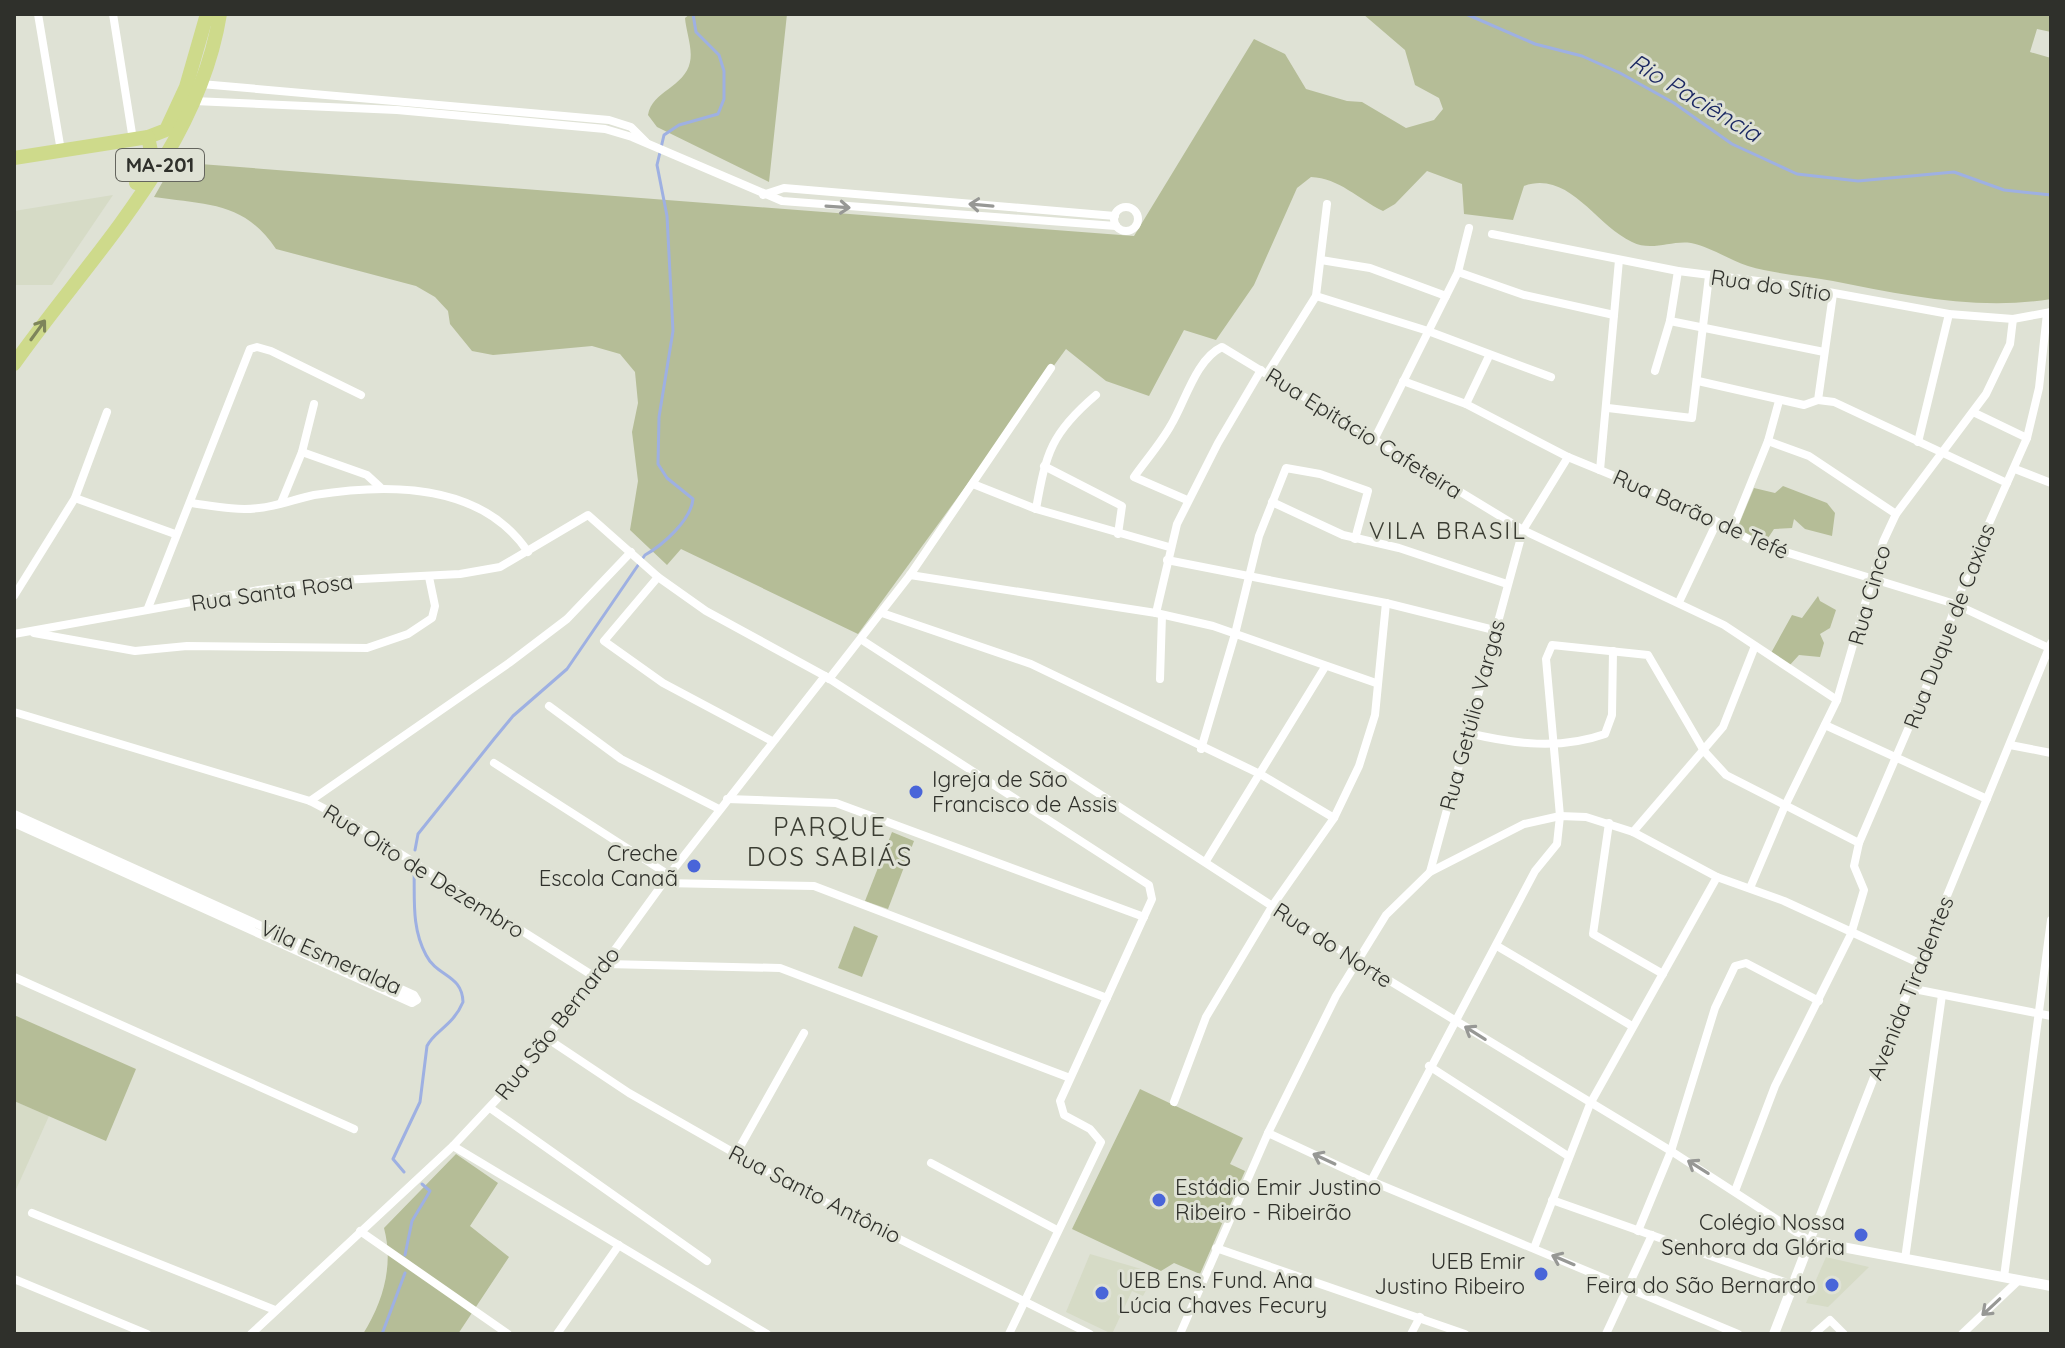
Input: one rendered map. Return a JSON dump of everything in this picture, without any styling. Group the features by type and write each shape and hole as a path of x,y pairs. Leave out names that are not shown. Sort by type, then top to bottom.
{"main road":[{"name":"MA-201","path":"14,158 159,135 172,122 194,66 207,14"},
{"name":"MA-201","path":"14,364 136,201 164,158 201,84 220,14"},
{"path":"62,297 147,166 153,148 140,139"}],"street":[{"path":"38,14 61,151"},
{"path":"113,14 140,139"},
{"path":"201,84 293,98 504,114 605,129 650,145 762,195 804,205 1115,221 784,188 762,195"},
{"path":"194,101 293,98"},
{"path":"1160,679 1159,614 1169,547 1187,500 1264,372 1316,296 1327,204"},
{"path":"1374,440 1458,272 1469,228"},
{"name":"Rua do Sítio","path":"1492,234 1678,271 1949,314 2013,319 2049,313"},
{"path":"1321,260 1390,274 1446,296"},
{"path":"1600,470 1619,260"},
{"path":"1655,371 1670,321 1678,271"},
{"path":"1458,272 1524,295 1614,315"},
{"path":"1608,408 1692,418 1709,276"},
{"path":"1818,400 1833,294"},
{"path":"1316,296 1428,331 1551,377"},
{"name":"Rua Duque de Caxias","path":"1735,1191 1775,1086 1851,934 1864,890 1854,866 1859,843 1897,757 1955,604 2027,438 2039,388 2049,313"},
{"path":"1918,442 1949,314"},
{"name":"Rua Cinco","path":"1750,888 1784,808 1837,700 1871,578 1896,514 1975,413 2000,370 2010,344 2013,319"},
{"path":"1670,321 1824,352"},
{"path":"148,608 250,349 257,347 271,351 361,395"},
{"name":"Rua Epitácio Cafeteira","path":"1187,500 1134,477 1169,429 1212,354 1219,348 1226,349 1523,530 1679,602 1755,646 1837,700"},
{"path":"1466,404 1489,356"},
{"name":"Rua São Bernardo","path":"251,1334 453,1146 490,1108 548,1039 772,741 862,640 1051,368"},
{"name":"Rua Barão de Tefé","path":"1403,381 1466,404 1568,457 1785,554 1955,604 2050,646"},
{"path":"1698,381 1804,405 1818,400 1834,402 2007,483"},
{"path":"1036,509 1044,466 1063,424 1096,395"},
{"path":"1732,530 1768,441 1779,401"},
{"path":"281,503 302,452 314,404"},
{"path":"14,596 75,498 107,412"},
{"path":"1975,413 2027,438"},
{"path":"1768,441 1809,456 1896,514"},
{"path":"302,452 367,475 380,487"},
{"name":"Rua Getúlio Vargas","path":"1430,872 1523,530 1568,457"},
{"path":"1044,466 1122,506 1118,534"},
{"path":"1201,749 1235,634 1248,575 1284,470 1290,467 1320,474 1368,491 1355,539"},
{"path":"2015,469 2051,483"},
{"path":"973,484 1036,509 1169,547"},
{"path":"191,503 251,509 380,487 417,490 470,505 500,519 528,552"},
{"path":"75,498 175,534"},
{"path":"1272,502 1355,539 1399,548 1507,584"},
{"name":"Rua Santa Rosa","path":"14,634 33,633 148,608 342,580 429,577 500,567 584,515 593,517 634,555"},
{"path":"1679,602 1717,522"},
{"path":"310,801 498,671 567,619 634,555 658,577 706,611 827,678 1149,885 1152,899 1060,1101 1064,1115 1090,1129 1101,1142 1009,1334"},
{"path":"1167,560 1386,603 1494,630"},
{"path":"910,575 1159,614 1235,634 1376,683"},
{"path":"33,633 135,651 187,646 367,648 397,639 432,618 435,606 429,577"},
{"path":"658,577 604,641 663,683 772,741"},
{"path":"1174,1102 1206,1017 1273,905 1334,818 1370,738 1386,603"},
{"path":"882,613 1019,659 1201,749 1260,774 1334,818"},
{"name":"Rua do Norte","path":"862,640 1357,961 1671,1151 1810,1241"},
{"path":"1371,1181 1429,1066 1497,946 1535,871 1557,844 1560,816 1546,659 1549,647 1556,644 1648,655 1704,751 1726,775 1784,808 1859,843"},
{"path":"1633,832 1723,727 1755,646"},
{"name":"Avenida Tiradentes","path":"1774,1334 1919,963 2050,646"},
{"path":"1468,733 1512,743 1552,745 1600,736 1611,724 1613,651"},
{"path":"1206,861 1325,667"},
{"path":"549,706 621,759 719,809"},
{"name":"Rua Oito de Dezembro","path":"14,712 310,801 350,822 595,977"},
{"path":"1825,725 1987,799"},
{"path":"2010,745 2051,753"},
{"path":"494,763 666,879 814,886 1107,998"},
{"path":"727,799 836,803 1144,917"},
{"name":"Vila Esmeralda","path":"14,814 106,860 412,1003 417,1000 414,995 106,860 14,823"},
{"path":"1180,1334 1268,1133 1357,961 1386,915 1430,872 1524,824 1560,816 1609,823 1633,832 1717,877 1750,888 1919,963"},
{"path":"1609,823 1593,934 1663,974"},
{"path":"1534,1248 1590,1104 1717,877"},
{"path":"2004,1277 2051,920"},
{"path":"1497,946 1632,1026"},
{"path":"1638,1231 1671,1151 1715,1008 1735,966 1746,963 1819,1001"},
{"path":"606,964 780,968 1070,1078"},
{"path":"14,977 354,1129"},
{"path":"1909,988 2051,1016"},
{"path":"1905,1259 1942,995"},
{"path":"736,1154 804,1033"},
{"name":"Rua Santo Antônio","path":"548,1039 629,1093 789,1184 1090,1334"},
{"path":"1429,1066 1568,1156"},
{"path":"490,1108 707,1261"},
{"path":"1268,1133 1371,1181 1738,1334"},
{"path":"453,1146 767,1334"},
{"path":"931,1163 1057,1230"},
{"path":"1552,1200 1793,1285"},
{"path":"32,1213 275,1310"},
{"path":"360,1231 508,1334"},
{"path":"1606,1334 1652,1235"},
{"path":"1810,1241 2051,1286"},
{"path":"557,1334 619,1245"},
{"path":"1216,1248 1465,1334"},
{"path":"14,1279 147,1334"},
{"path":"1962,1334 2019,1280"},
{"path":"1411,1334 1420,1317"},
{"path":"1814,1334 1830,1320 1844,1334"}],"shaded area":[{"path":"113,195 52,285 14,285 14,211"},
{"path":"14,1101 49,1116 14,1194"},
{"name":"UEB Ens. Fund. Ana Lúcia Chaves Fecury","path":"1090,1254 1155,1273 1143,1296 1132,1291 1112,1334 1066,1312"},
{"name":"Feira do São Bernardo","path":"1826,1257 1869,1267 1828,1307 1806,1303"}],"green space":[{"path":"690,14 787,14 769,182 657,127 648,115 656,100 687,70 691,51 685,18"},
{"path":"1363,14 2051,14 2051,32 2037,29 2030,52 2051,58 2051,299 1996,303 1941,300 1758,269 1691,243 1639,245 1619,234 1568,192 1540,183 1524,186 1513,220 1464,214 1462,184 1427,171 1395,204 1383,211 1331,181 1311,177 1297,188 1254,285 1216,340 1184,330 1149,396 1106,381 1066,349 858,634 681,549 667,565 630,530 638,481 632,432 638,403 635,372 620,354 592,346 493,355 472,351 450,324 448,311 435,297 416,286 276,249 251,222 222,208 154,197 174,162 1134,236 1254,39 1285,54 1306,89 1347,101 1362,102 1406,128 1434,120 1443,109 1439,98 1415,85 1405,50"},
{"path":"1783,486 1827,503 1835,513 1832,536 1805,529 1794,519 1792,528 1774,529 1764,544 1737,529 1754,488 1775,493"},
{"path":"1818,596 1820,601 1836,610 1830,628 1820,634 1824,643 1820,657 1799,655 1789,666 1771,653 1792,615 1802,618"},
{"path":"892,832 914,841 888,909 865,901"},
{"path":"854,926 878,936 862,977 838,968"},
{"path":"14,1015 136,1069 106,1141 14,1101"},
{"name":"Estádio Emir Justino Ribeiro - Ribeirão","path":"1140,1089 1243,1138 1230,1164 1245,1171 1200,1274 1174,1263 1161,1271 1072,1229"},
{"path":"456,1154 498,1183 470,1226 509,1257 458,1334 363,1334 385,1283 388,1256 384,1228"}],"waterway":[{"path":"415,850 418,834 494,739 513,716 567,669 645,555 675,531 691,507 693,499 667,478 658,464 659,417 673,331 667,216 657,165 664,135 679,125 718,114 724,99 724,71 719,55 696,32 693,14"},
{"name":"Rio Paciência","path":"1466,14 1535,44 1582,56 1620,73 1674,103 1732,144 1797,174 1858,181 1954,172 2004,190 2051,195"},
{"path":"404,1172 393,1159 420,1102 427,1046 454,1017 463,1002 458,986 436,968 421,944 415,912 414,868"},
{"path":"405,1255 412,1221 430,1191 422,1184"},
{"path":"382,1334 405,1273"}],"place":[{"name":"Igreja de São Francisco de Assis","path":"916,792"},
{"name":"Creche Escola Canaã","path":"694,866"},
{"name":"Estádio Emir Justino Ribeiro - Ribeirão","path":"1159,1200"},
{"name":"Colégio Nossa Senhora da Glória","path":"1861,1235"},
{"name":"UEB Emir Justino Ribeiro","path":"1541,1274"},
{"name":"Feira do São Bernardo","path":"1832,1285"},
{"name":"UEB Ens. Fund. Ana Lúcia Chaves Fecury","path":"1102,1293"}],"district":[{"name":"VILA BRASIL","path":"1448,531"},
{"name":"PARQUE DOS SABIÁS","path":"830,842"}]}
